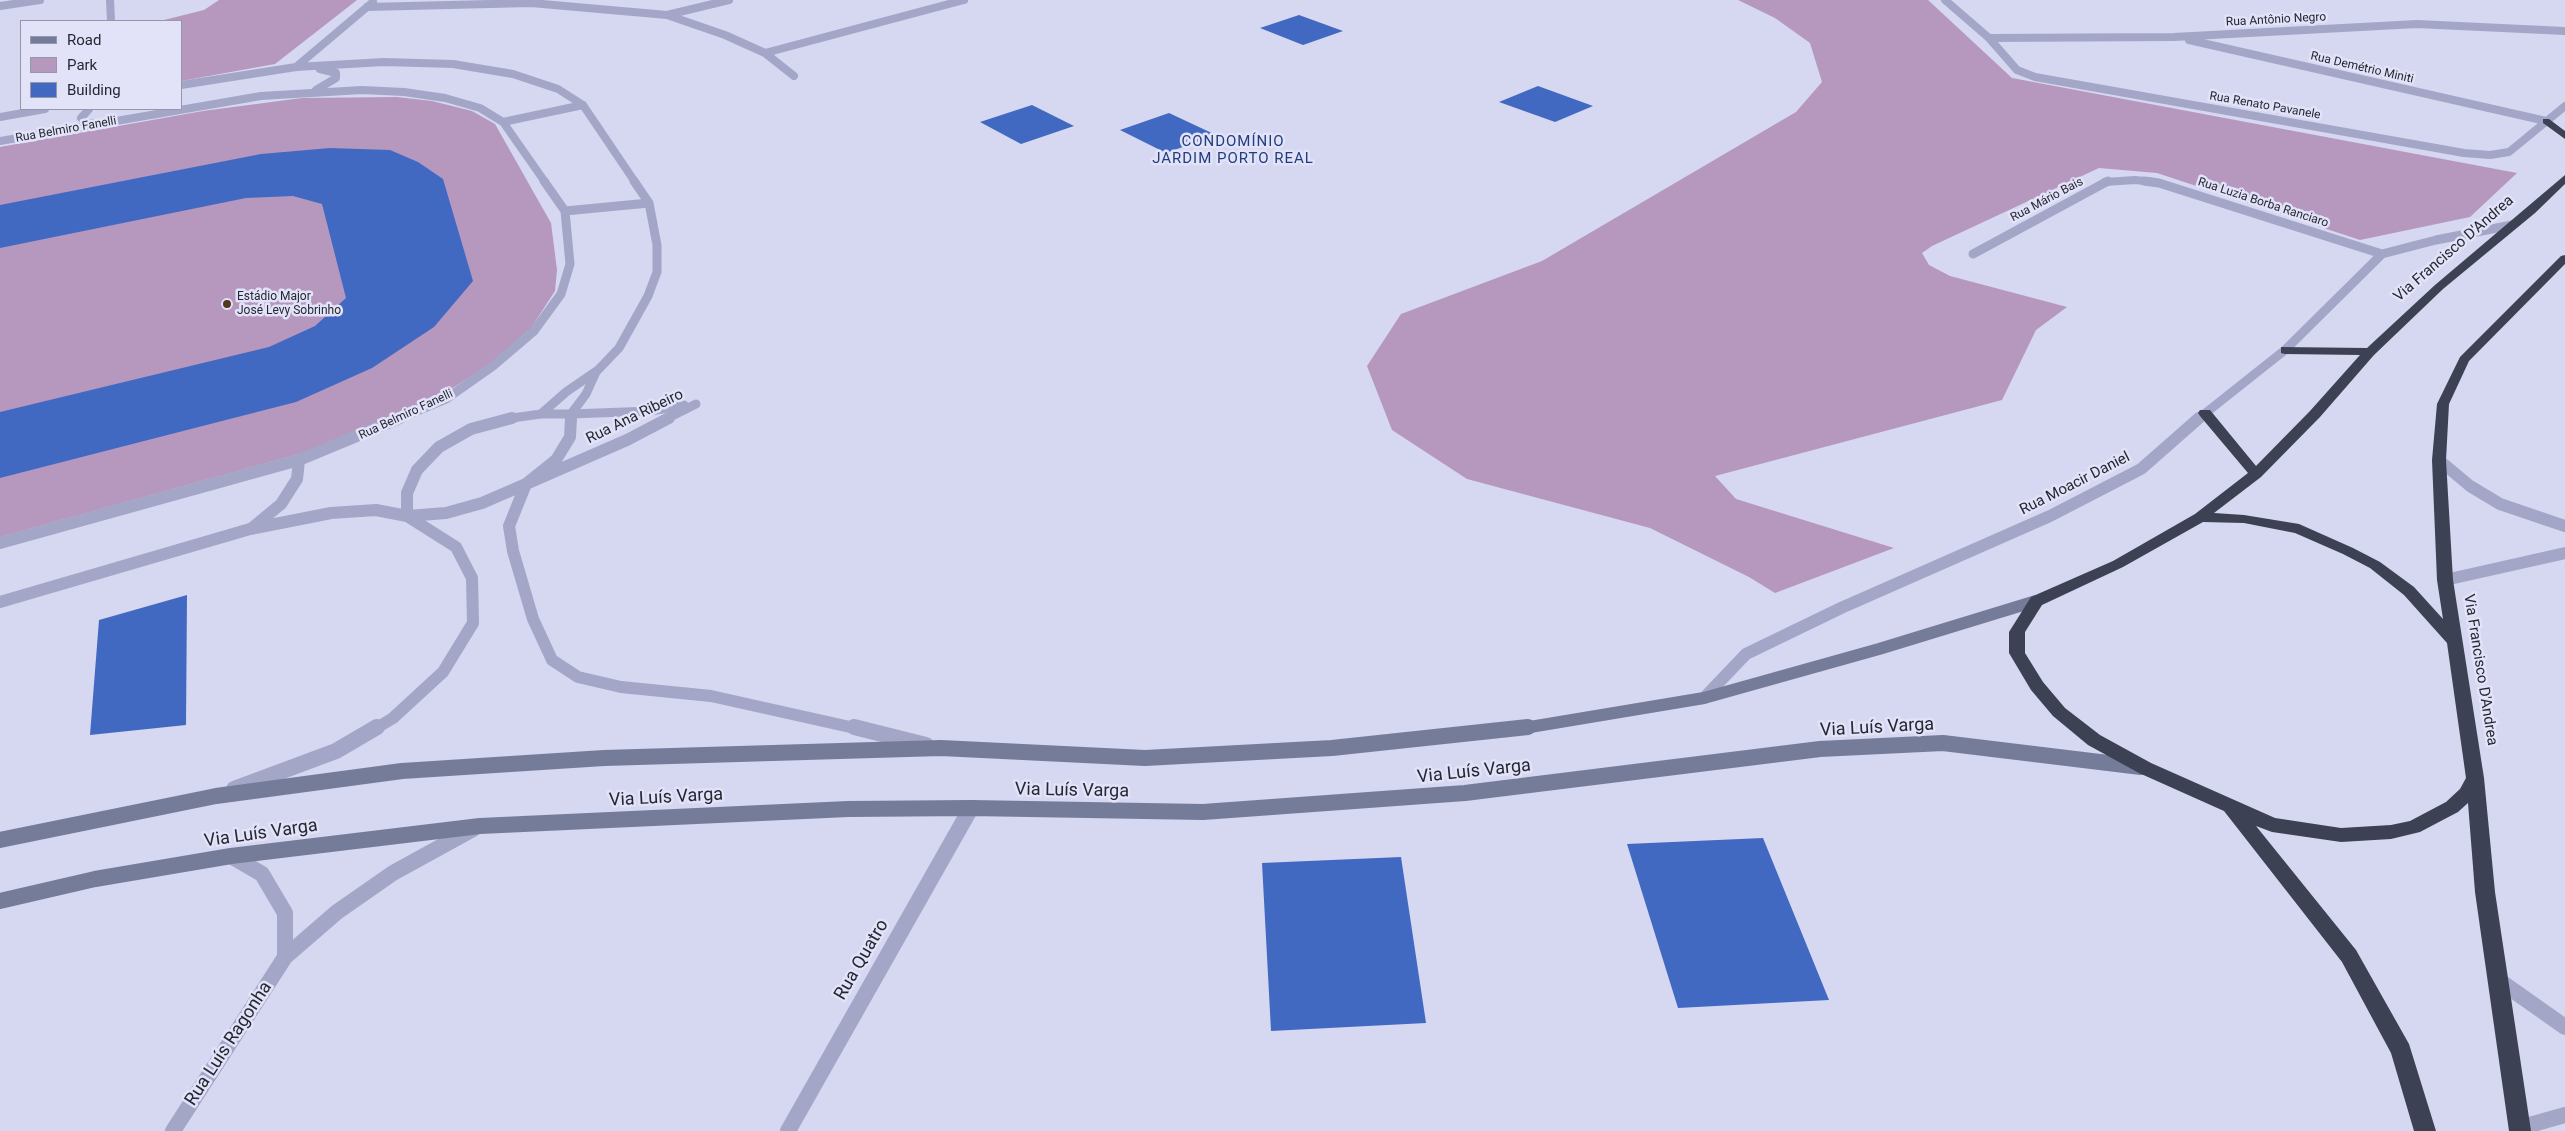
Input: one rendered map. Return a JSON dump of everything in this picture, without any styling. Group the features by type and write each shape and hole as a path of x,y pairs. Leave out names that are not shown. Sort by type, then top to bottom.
{"highway":[{"path":"2546,121 2565,136"},
{"name":"Via Francisco D'Andrea","path":"2036,601 2118,564 2200,517 2256,474 2315,414 2370,352 2439,287 2512,224 2531,211 2565,178"},
{"name":"Via Francisco D'Andrea","path":"2520,1129 2485,892 2475,778 2445,580 2439,460 2443,404 2464,360 2565,258"},
{"path":"2285,350 2370,352"},
{"path":"2205,414 2256,474"},
{"path":"2200,517 2244,519 2299,529 2348,550 2375,564 2409,591 2453,640"},
{"path":"2036,601 2017,632 2017,653 2037,686 2059,712 2094,740 2122,756 2272,825 2341,835 2391,832 2414,827 2452,807 2466,794 2475,778"},
{"path":"2229,805 2349,956 2401,1051 2425,1131"}],"main road":[{"path":"0,840 216,796 402,771 604,758 941,748 1145,758 1332,748 1524,728 1704,698 2036,601"},
{"name":"Via Luís Varga","path":"0,901 95,879 231,856 480,826 848,809 971,808 1203,812 1464,793 1820,749 1943,743 2145,768"}],"street":[{"path":"0,6 40,0"},
{"path":"110,0 111,20"},
{"path":"296,67 375,0"},
{"path":"500,3 510,0"},
{"path":"667,15 729,0"},
{"path":"765,53 964,0"},
{"name":"Rua Renato Pavanele","path":"1945,0 1989,38 2017,70 2035,77 2464,153 2490,155 2509,152 2528,139 2565,106"},
{"path":"367,7 500,3 613,8 667,15 725,35 765,53 794,76"},
{"name":"Rua Antônio Negro","path":"1989,38 2174,37 2417,24 2565,31"},
{"name":"Rua Demétrio Miniti","path":"2174,37 2546,121"},
{"path":"182,85 296,67 384,62 453,64 522,77 558,89 583,105 649,203 658,245 656,272 648,296 619,348 598,370 566,392 541,414"},
{"path":"296,67 327,69 336,73 336,78 328,84 310,92"},
{"name":"Rua Belmiro Fanelli","path":"0,543 299,460 446,399 493,366 534,331 561,294 570,264 565,211 503,122 480,108 445,98 404,92 362,90 310,92 182,110"},
{"path":"503,122 583,105"},
{"name":"Rua Belmiro Fanelli","path":"0,117 39,110"},
{"path":"88,110 81,118 87,123 105,124"},
{"name":"Rua Belmiro Fanelli","path":"0,141 179,110"},
{"name":"Rua Mário Bais","path":"1973,254 2108,181 2135,180"},
{"name":"Rua Luzia Borba Ranciaro","path":"2135,180 2159,182 2382,254"},
{"path":"565,211 649,203"},
{"path":"2382,254 2512,224"},
{"name":"Rua Moacir Daniel","path":"1704,698 1746,654 1841,608 2050,516 2141,469 2205,414 2285,350 2382,254"},
{"path":"0,602 250,529 331,513 376,510 408,516 446,513 507,494 526,484 556,460 570,438 571,414 586,394 598,370"},
{"name":"Rua Ana Ribeiro","path":"526,484 627,440 696,404 651,411 571,414"},
{"path":"408,516 407,493 417,470 439,446 471,429 507,418 541,414 571,414"},
{"path":"250,529 281,504 296,479 299,460"},
{"path":"2439,460 2470,486 2500,504 2565,526"},
{"path":"526,484 509,526 513,551 532,618 552,660 578,677 620,687 711,696 812,717 941,748"},
{"path":"216,796 336,751 393,718 444,672 472,622 472,578 456,547 408,516"},
{"path":"2445,580 2565,553"},
{"name":"Rua Quatro","path":"788,1131 971,808"},
{"name":"Rua Luís Ragonha","path":"173,1131 286,957 337,912 393,874 480,826"},
{"path":"231,856 262,874 285,913 286,957"},
{"path":"2497,980 2565,1026"},
{"path":"2520,1129 2565,1115"}],"green space":[{"path":"219,0 357,0 275,64 182,81 182,20 164,20 204,10"},
{"path":"1738,0 1928,0 2012,78 2517,173 2470,217 2360,240 2157,173 2099,168 1932,246 1922,253 1929,265 1950,276 2067,307 2036,330 2002,400 1715,476 1736,499 1894,548 1775,593 1749,577 1650,528 1467,479 1392,430 1367,366 1401,314 1542,261 1796,112 1822,82 1810,43 1775,18"},
{"name":"Estádio Major José Levy Sobrinho","path":"397,97 432,101 472,111 495,124 551,223 557,270 555,291 531,328 490,364 442,395 377,425 299,454 0,537 0,147 203,111 302,98"}],"building":[{"path":"1299,15 1343,31 1303,45 1260,28"},
{"path":"1538,86 1593,106 1555,122 1499,102"},
{"path":"1032,105 1074,126 1021,144 980,122"},
{"path":"1169,113 1216,135 1166,153 1120,130"},
{"path":"330,148 390,150 418,162 443,179 473,281 434,327 372,368 296,402 0,478 0,412 269,347 315,326 346,298 322,204 293,196 246,198 0,248 0,205 261,154"},
{"path":"187,595 186,725 90,735 99,620"},
{"path":"1763,838 1829,1000 1678,1008 1627,844"},
{"path":"1401,857 1426,1023 1271,1031 1262,863"}],"place":[{"name":"Estádio Major José Levy Sobrinho","path":"227,304"}],"district":[{"name":"CONDOMÍNIO JARDIM PORTO REAL","path":"1233,150"}]}
